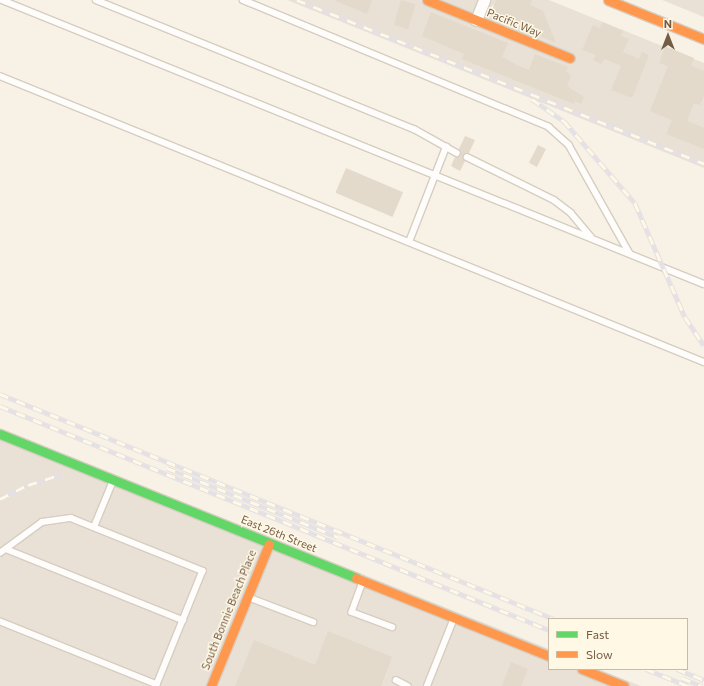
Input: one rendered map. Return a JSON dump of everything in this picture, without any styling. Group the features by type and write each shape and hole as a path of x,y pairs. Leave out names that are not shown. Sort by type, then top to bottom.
{"street":[{"name":"Pacific Way","path":"427,0 570,58"},
{"path":"476,20 484,0"},
{"path":"608,0 704,39"},
{"name":"East 26th Street","path":"0,434 548,656"},
{"name":"South Bonnie Beach Place","path":"211,686 269,544"},
{"path":"584,670 624,686"}],"lane":[{"path":"2,0 704,284"},
{"path":"96,0 414,129 457,153"},
{"path":"243,0 549,127 569,145 629,253"},
{"path":"0,76 704,362"},
{"path":"408,242 446,147"},
{"path":"467,157 554,200 571,213 591,237"},
{"path":"94,527 113,480"},
{"path":"0,553 42,522 71,518 203,571 157,685 0,622"},
{"path":"6,548 184,620"},
{"path":"364,581 352,612 392,627"},
{"path":"248,596 313,622"},
{"path":"427,686 454,618"},
{"path":"396,680 408,686"}],"shaded area":[{"path":"287,0 549,0 704,63 704,168"},
{"path":"662,0 704,0 704,17"},
{"path":"0,429 548,649 548,670 601,670 641,686 0,686"}],"building":[{"path":"334,0 372,0 367,14"},
{"path":"401,0 415,4 408,29 394,25"},
{"path":"496,0 532,0 530,5 543,11 556,43 494,17 492,12"},
{"path":"431,12 508,43 502,57 529,70 535,54 568,67 566,71 571,76 567,86 584,97 581,104 575,101 574,104 462,59 464,54 422,36"},
{"path":"602,22 623,31 621,36 629,39 623,52 639,59 642,52 649,55 632,98 611,90 621,66 605,59 601,64 593,60 596,55 582,50 593,25 600,28"},
{"path":"665,46 694,58 691,66 704,71 704,96 700,105 694,103 687,121 704,128 704,149 666,134 672,120 650,111 668,66 659,63"},
{"path":"465,136 475,140 469,153 463,155 465,161 460,171 451,166 455,157 461,155 459,149"},
{"path":"538,145 546,149 537,167 529,163"},
{"path":"346,168 403,192 393,217 335,193"},
{"path":"328,631 392,657 381,686 235,686 254,640 315,665"},
{"path":"511,662 528,669 521,686 502,686"}],"railway":[{"path":"297,0 704,164"},
{"path":"532,99 564,121 635,203 685,317 704,345"},
{"path":"0,394 552,618"},
{"path":"0,406 548,630"},
{"path":"167,468 338,537"},
{"path":"0,499 28,485 62,474"},
{"path":"648,670 688,686"},
{"path":"679,670 704,680"},
{"path":"682,678 702,686"}],"traffic: fast":[{"path":"0,434 356,578"}],"traffic: slow":[{"path":"427,0 570,58"},
{"path":"608,0 704,39"},
{"path":"211,686 269,544"},
{"path":"356,578 548,656"},
{"path":"584,670 624,686"}]}
